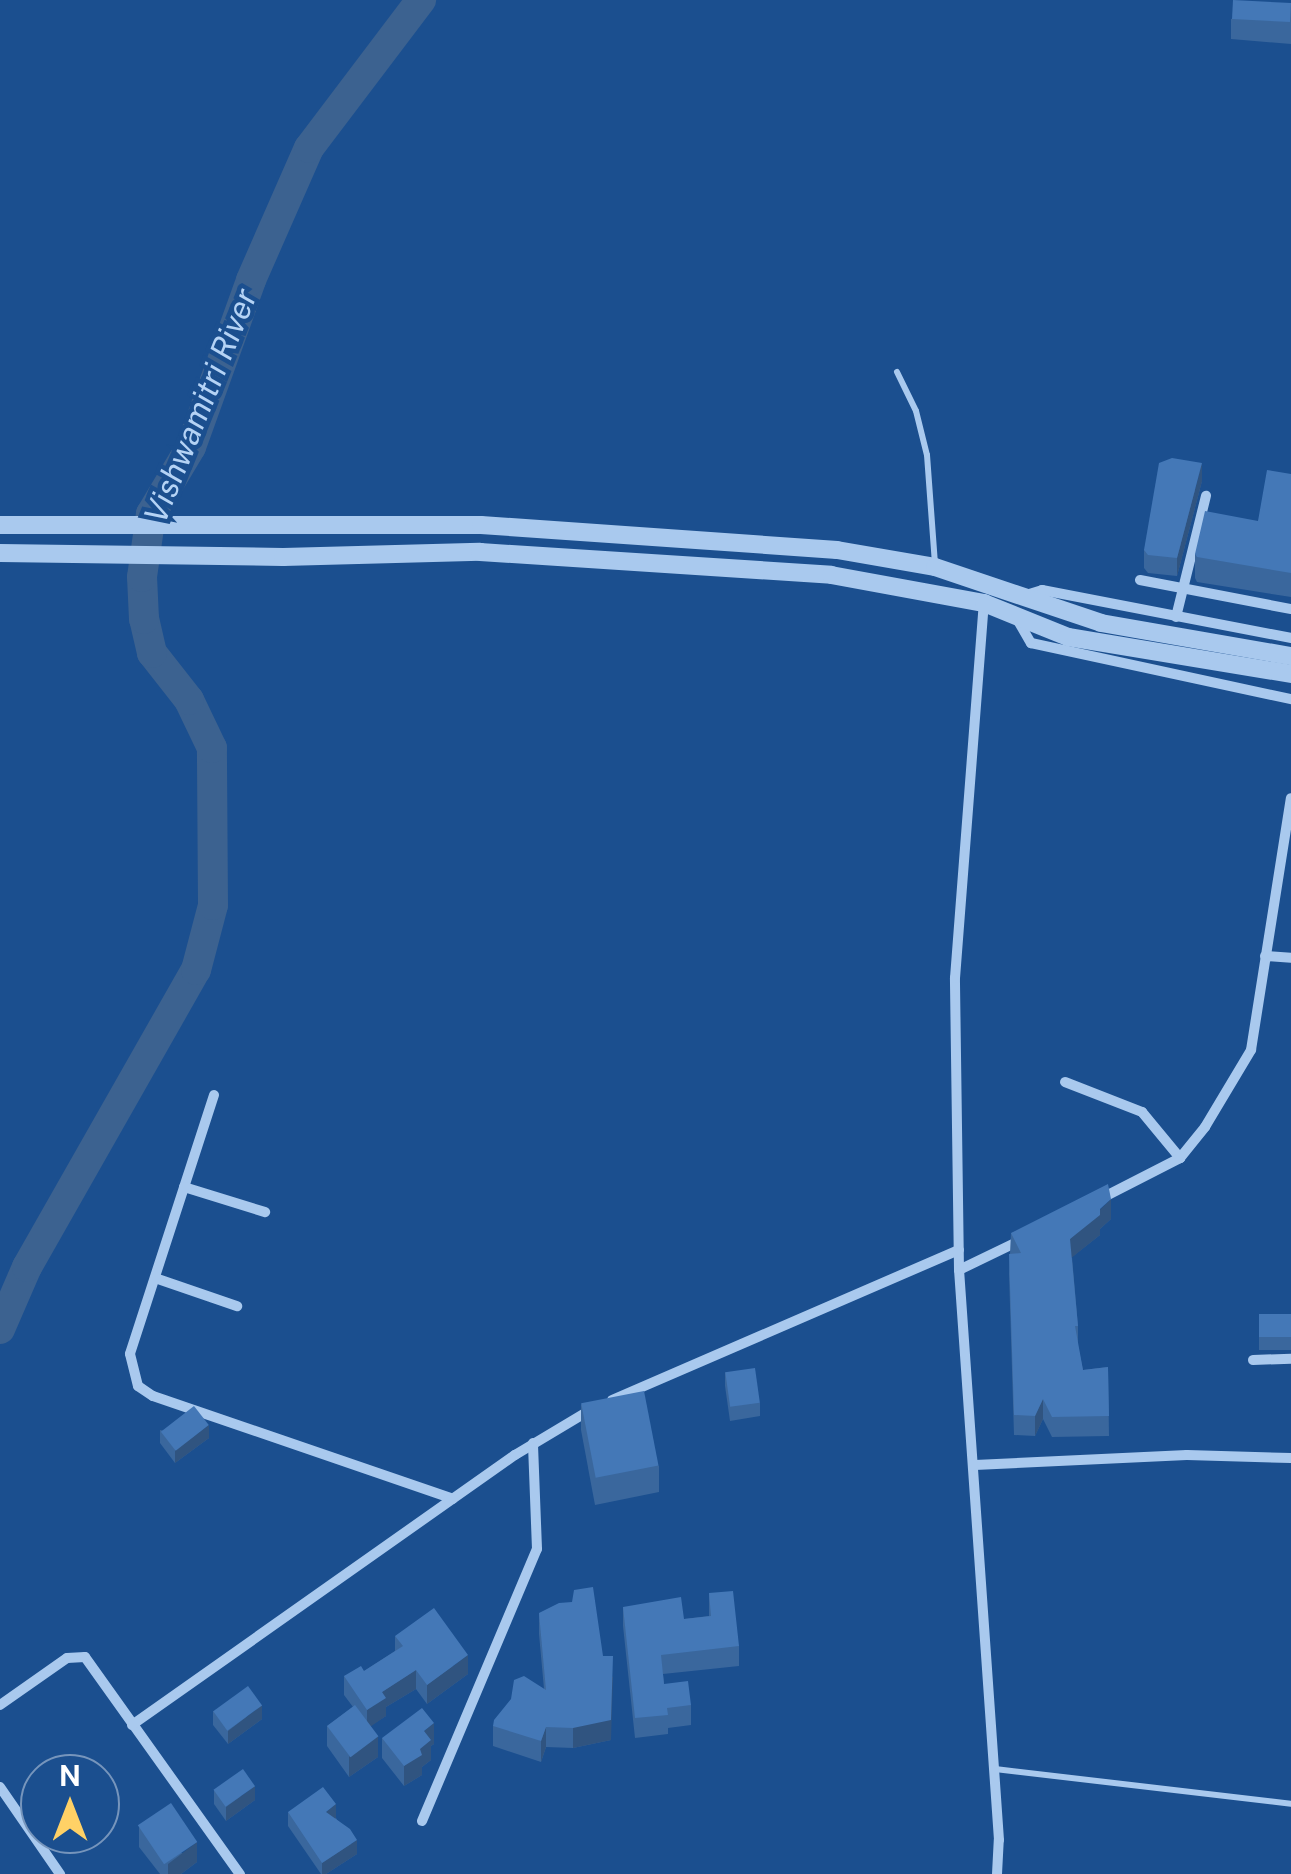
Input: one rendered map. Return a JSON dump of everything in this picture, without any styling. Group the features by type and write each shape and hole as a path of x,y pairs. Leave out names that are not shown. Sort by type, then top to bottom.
{"street":[{"path":"1176,618 1206,496"},
{"path":"0,525 481,525 838,550 935,567 986,595 1017,618 1068,638 1291,674"},
{"path":"0,553 283,557 480,552 831,575 1021,597 1101,622 1291,656"},
{"path":"1140,580 1291,609"},
{"path":"1021,597 1042,590 1291,638"},
{"path":"986,595 955,978 959,1270 995,1770 997,1874"},
{"path":"1017,618 1031,642 1291,699"},
{"path":"1094,1202 1180,1158 1205,1128 1251,1050 1291,798"},
{"path":"1265,956 1291,958"},
{"path":"1065,1082 1142,1112 1180,1158"},
{"path":"214,1095 130,1354 138,1386 153,1396 453,1499"},
{"path":"184,1187 264,1212"},
{"path":"959,1270 1042,1229"},
{"path":"132,1725 533,1443 606,1402 959,1250"},
{"path":"155,1278 237,1306"},
{"path":"1253,1360 1291,1359"},
{"path":"422,1821 537,1549 540,1532 533,1443"},
{"path":"975,1466 1186,1455 1291,1458"},
{"path":"0,1706 66,1658 85,1658 240,1874"},
{"path":"0,1787 60,1874"}],"lane":[{"path":"897,372 916,411 927,455 935,567"},
{"path":"995,1770 1291,1804"}],"building":[{"path":"1233,0 1291,3 1290,22 1232,19"},
{"path":"1172,458 1202,463 1177,558 1148,555 1144,550 1159,463"},
{"path":"1267,470 1291,474 1291,573 1197,557 1205,511 1258,521"},
{"path":"1108,1184 1111,1199 1100,1209 1100,1215 1070,1239 1075,1326 1083,1370 1108,1367 1109,1416 1052,1417 1043,1399 1035,1416 1014,1415 1009,1254 1021,1253 1011,1233"},
{"path":"1259,1314 1291,1314 1291,1337 1259,1337"},
{"path":"755,1368 760,1403 730,1407 725,1372"},
{"path":"644,1391 659,1466 596,1478 581,1403"},
{"path":"194,1406 209,1425 176,1451 161,1432"},
{"path":"593,1587 603,1656 613,1656 611,1720 573,1728 546,1727 541,1741 493,1726 511,1699 514,1680 524,1676 546,1690 539,1613 559,1603 572,1602 574,1590"},
{"path":"733,1591 739,1646 661,1655 664,1684 688,1681 691,1705 667,1708 668,1715 635,1718 623,1607 681,1597 684,1619 711,1616 709,1593"},
{"path":"434,1608 468,1655 427,1685 416,1670 382,1692 386,1698 367,1710 344,1676 361,1666 364,1671 403,1646 395,1636"},
{"path":"248,1686 262,1705 227,1731 213,1711"},
{"path":"355,1705 378,1736 351,1757 327,1726"},
{"path":"422,1708 434,1723 424,1731 431,1740 420,1749 422,1755 404,1766 382,1738"},
{"path":"243,1769 255,1786 226,1807 214,1790"},
{"path":"323,1787 336,1804 326,1812 350,1829 357,1840 322,1863 288,1812"},
{"path":"171,1803 197,1842 164,1864 138,1825"}],"waterway":[{"name":"Vishwamitri River","path":"0,1329 27,1267 196,970 213,905 212,748 189,700 152,653 144,619 142,577 151,514 191,447 251,280 309,148 421,0"}]}
